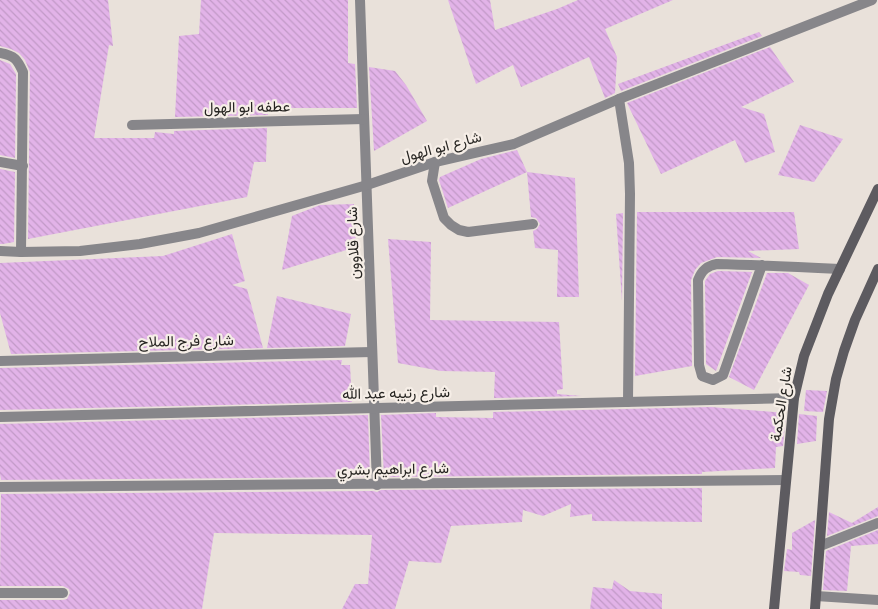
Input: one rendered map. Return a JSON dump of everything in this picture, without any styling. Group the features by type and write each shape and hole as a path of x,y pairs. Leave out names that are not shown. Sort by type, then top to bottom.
{"street":[{"name":"شارع قلاوون","path":"360,0 377,485"},
{"name":"شارع ابو الهول","path":"0,251 80,251 140,244 199,233 367,185 435,162 514,144 619,99 872,0"},
{"path":"0,53 18,60 23,72 21,252"},
{"path":"619,99 628,163 630,194 628,402"},
{"name":"عطفه ابو الهول","path":"132,124 364,120"},
{"path":"0,162 23,166"},
{"path":"435,162 432,181 444,218 450,226 468,232 533,224"},
{"name":"شارع الحكمة","path":"774,609 794,398 804,356 828,294 878,189"},
{"path":"762,265 723,375 713,380 702,376 699,365 698,280 700,274 710,265 762,265 840,268"},
{"path":"816,609 829,419 836,380 855,320 878,269"},
{"name":"شارع فرج الملاح","path":"0,361 372,352"},
{"name":"شارع رتيبه عبد الله","path":"0,417 794,398"},
{"name":"شارع ابراهيم بشري","path":"0,487 786,480"},
{"path":"820,546 878,523"},
{"path":"0,593 64,593"},
{"path":"816,596 878,600"}],"building":[{"path":"0,0 108,0 113,46 109,45 94,138 154,138 155,132 174,134 174,131 267,128 266,162 254,162 247,197 28,239 30,72 25,60 19,53 0,46"},
{"path":"201,0 348,0 348,63 355,64 357,108 268,108 268,115 175,117 179,36 199,34"},
{"path":"448,0 490,0 495,30 578,0 673,0 605,29 617,57 615,93 605,98 589,57 521,87 513,65 476,84"},
{"path":"759,32 762,36 621,91 618,84"},
{"path":"770,47 794,82 741,107 764,114 775,152 745,163 735,140 661,174 627,103"},
{"path":"0,60 10,64 16,74 15,158 0,155"},
{"path":"369,67 395,71 406,85 427,121 374,151"},
{"path":"800,125 843,139 814,182 778,175"},
{"path":"517,150 527,172 448,208 439,180 440,177 481,159"},
{"path":"0,169 15,172 14,242 3,244 0,244"},
{"path":"527,172 575,178 579,297 557,297 558,250 535,248 533,231 540,224 536,218 531,217"},
{"path":"354,204 356,247 282,270 292,216 320,205"},
{"path":"637,212 794,212 799,249 748,251 761,258 717,257 701,263 695,270 691,280 692,366 635,376"},
{"path":"623,213 622,301 616,214"},
{"path":"232,234 245,281 232,285 247,289 263,348 11,354 0,313 0,263 163,256"},
{"path":"388,239 431,242 430,320 559,322 563,389 557,390 557,394 582,396 494,398 495,372 441,371 398,363"},
{"path":"718,271 752,272 716,371 706,364 705,281 710,274"},
{"path":"767,273 788,273 809,285 754,390 729,377"},
{"path":"277,296 351,314 345,346 267,348"},
{"path":"342,360 341,365 350,365 352,402 0,410 0,368"},
{"path":"806,390 827,391 823,412 804,411"},
{"path":"711,407 786,413 783,446 776,447 775,468 702,472 702,474 384,477 381,415 436,413 436,417 493,418 493,412"},
{"path":"799,414 817,416 816,441 797,444"},
{"path":"368,415 370,477 1,480 0,424"},
{"path":"702,488 702,522 592,521 592,514 570,517 571,504 543,516 523,510 522,522 451,526 441,563 409,561 395,609 342,609 355,584 368,584 372,535 214,533 202,609 0,609 0,600 63,600 67,599 70,593 69,589 63,586 0,586 1,494"},
{"path":"878,507 878,516 827,536 829,512 852,523"},
{"path":"815,520 811,576 800,575 799,572 784,571 787,549 792,550 792,533"},
{"path":"878,530 878,544 851,546 847,591 823,590 826,551"},
{"path":"614,580 630,591 662,594 662,609 590,609 593,587 612,589"}]}
